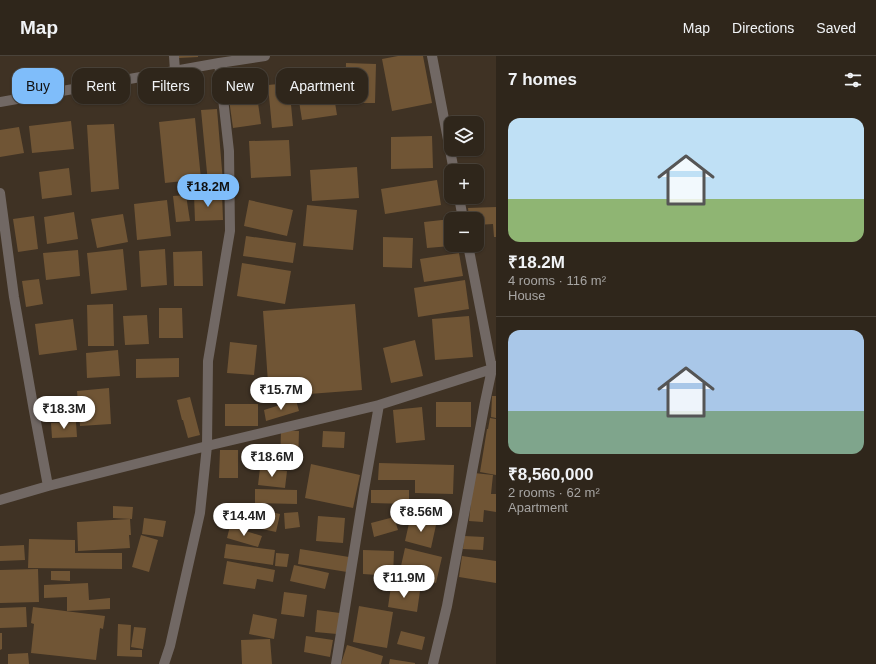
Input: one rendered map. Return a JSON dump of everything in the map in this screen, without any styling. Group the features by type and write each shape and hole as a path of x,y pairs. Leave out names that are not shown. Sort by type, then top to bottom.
{"street":[{"path":"174,56 175,68"},
{"path":"192,68 265,56"},
{"path":"432,56 453,164"},
{"path":"164,664 170,646 200,513 207,446 208,361 230,231 229,151 219,63"},
{"path":"0,102 138,78"},
{"path":"0,193 14,297 48,486"},
{"path":"433,664 447,606 483,410 494,367 469,252"},
{"path":"0,500 48,486 207,446 379,405 494,367"},
{"path":"336,664 379,405"}],"building":[{"path":"179,56 198,56 198,57 179,58"},
{"path":"398,56 423,56 432,103 392,111 382,59"},
{"path":"346,63 376,64 375,103 368,103 368,68 346,68"},
{"path":"276,84 276,104 291,104 293,126 272,128 268,85"},
{"path":"230,104 258,104 261,124 233,128"},
{"path":"299,104 335,104 337,115 302,120"},
{"path":"217,109 223,182 208,183 201,110"},
{"path":"195,118 201,179 165,183 159,122"},
{"path":"71,121 74,149 32,153 29,126"},
{"path":"114,124 119,189 91,192 87,125"},
{"path":"19,127 24,153 0,157 0,130"},
{"path":"432,136 433,168 391,169 391,137"},
{"path":"289,140 291,176 251,178 249,141"},
{"path":"357,167 359,198 312,201 310,170"},
{"path":"69,168 72,195 42,199 39,172"},
{"path":"437,180 441,205 385,214 381,189"},
{"path":"222,194 223,220 195,221 194,195"},
{"path":"186,195 190,221 176,222 173,196"},
{"path":"167,200 171,236 137,240 134,204"},
{"path":"249,200 293,210 287,236 244,226"},
{"path":"307,205 357,210 353,250 303,246"},
{"path":"496,207 496,237 494,237 493,224 484,225 484,212 468,212 468,208"},
{"path":"74,212 78,239 47,244 44,217"},
{"path":"123,214 128,242 97,248 91,219"},
{"path":"34,216 38,249 18,252 13,219"},
{"path":"444,220 444,247 427,248 424,222"},
{"path":"246,236 296,243 293,263 243,256"},
{"path":"383,237 413,238 412,268 383,267"},
{"path":"123,249 127,290 91,294 87,253"},
{"path":"165,249 167,285 141,287 139,251"},
{"path":"78,250 80,276 46,280 43,253"},
{"path":"202,251 203,286 174,286 173,252"},
{"path":"459,253 463,276 424,282 420,259"},
{"path":"242,263 291,271 285,304 237,296"},
{"path":"39,279 43,304 26,307 22,281"},
{"path":"465,280 469,309 418,317 414,288"},
{"path":"113,304 114,346 88,346 87,305"},
{"path":"355,304 362,390 269,397 263,311"},
{"path":"159,308 182,308 183,338 159,338"},
{"path":"147,315 149,344 125,345 123,316"},
{"path":"469,316 473,357 435,360 432,319"},
{"path":"73,319 77,350 39,355 35,324"},
{"path":"415,340 423,376 391,383 383,348"},
{"path":"230,342 257,345 254,375 227,373"},
{"path":"118,350 120,376 87,378 86,353"},
{"path":"179,358 179,377 136,378 136,359"},
{"path":"109,388 111,424 80,426 77,391"},
{"path":"492,396 496,396 496,418 491,417"},
{"path":"190,397 200,435 188,438 177,400"},
{"path":"296,400 299,411 266,421 264,410"},
{"path":"436,402 471,402 471,427 436,427"},
{"path":"225,404 258,404 258,426 225,426"},
{"path":"422,407 425,440 396,443 393,410"},
{"path":"490,418 496,419 496,475 480,472"},
{"path":"76,422 77,437 52,438 51,423"},
{"path":"281,430 299,431 298,465 280,465"},
{"path":"323,431 345,432 344,448 322,447"},
{"path":"220,450 238,450 238,478 219,478"},
{"path":"379,463 454,465 453,494 415,493 415,480 378,480"},
{"path":"311,464 360,475 353,508 305,498"},
{"path":"260,468 287,471 285,488 258,485"},
{"path":"474,473 493,475 491,494 496,494 496,512 484,510 483,522 469,521"},
{"path":"255,489 297,490 297,504 255,503"},
{"path":"371,490 409,490 409,504 371,503"},
{"path":"113,506 133,507 132,519 113,518"},
{"path":"247,507 280,514 276,532 243,525"},
{"path":"298,512 300,527 285,529 284,513"},
{"path":"318,516 345,518 343,543 316,541"},
{"path":"394,517 398,530 374,537 371,523"},
{"path":"144,518 166,521 163,537 142,534"},
{"path":"130,519 130,548 78,551 77,522"},
{"path":"410,519 436,525 431,548 405,541"},
{"path":"230,526 262,536 258,547 227,538"},
{"path":"141,535 158,540 149,572 132,567"},
{"path":"464,536 484,537 483,550 463,549"},
{"path":"29,539 75,540 75,553 122,553 122,569 28,568"},
{"path":"226,544 275,550 273,565 224,558"},
{"path":"24,545 25,560 0,561 0,546"},
{"path":"405,548 442,557 436,583 399,575"},
{"path":"300,549 349,557 347,572 298,564"},
{"path":"363,550 394,551 393,576 363,574"},
{"path":"276,553 289,554 287,567 275,566"},
{"path":"462,556 496,561 496,583 459,577"},
{"path":"227,561 275,570 273,582 257,579 255,589 223,584"},
{"path":"294,565 329,573 325,589 290,581"},
{"path":"38,569 39,602 0,603 0,570"},
{"path":"51,571 70,571 70,581 51,580"},
{"path":"88,583 89,600 110,598 110,609 67,611 67,597 44,598 44,585"},
{"path":"391,586 420,591 417,612 388,607"},
{"path":"284,592 307,595 304,617 281,614"},
{"path":"359,606 393,612 387,648 353,642"},
{"path":"26,607 27,627 0,628 0,608"},
{"path":"33,607 105,616 103,629 100,628 96,660 31,653 34,624 31,623"},
{"path":"317,610 340,613 337,634 315,632"},
{"path":"253,614 277,619 274,639 249,634"},
{"path":"118,624 131,625 130,650 142,650 142,657 117,656"},
{"path":"134,627 146,628 143,649 131,647"},
{"path":"401,631 425,637 422,650 397,644"},
{"path":"0,633 2,633 2,649 0,650"},
{"path":"306,636 333,640 330,657 304,652"},
{"path":"270,639 272,664 242,664 241,640"},
{"path":"347,645 383,656 381,664 341,664"},
{"path":"28,653 29,664 8,664 8,654"},
{"path":"390,659 415,663 415,664 389,664"}]}
